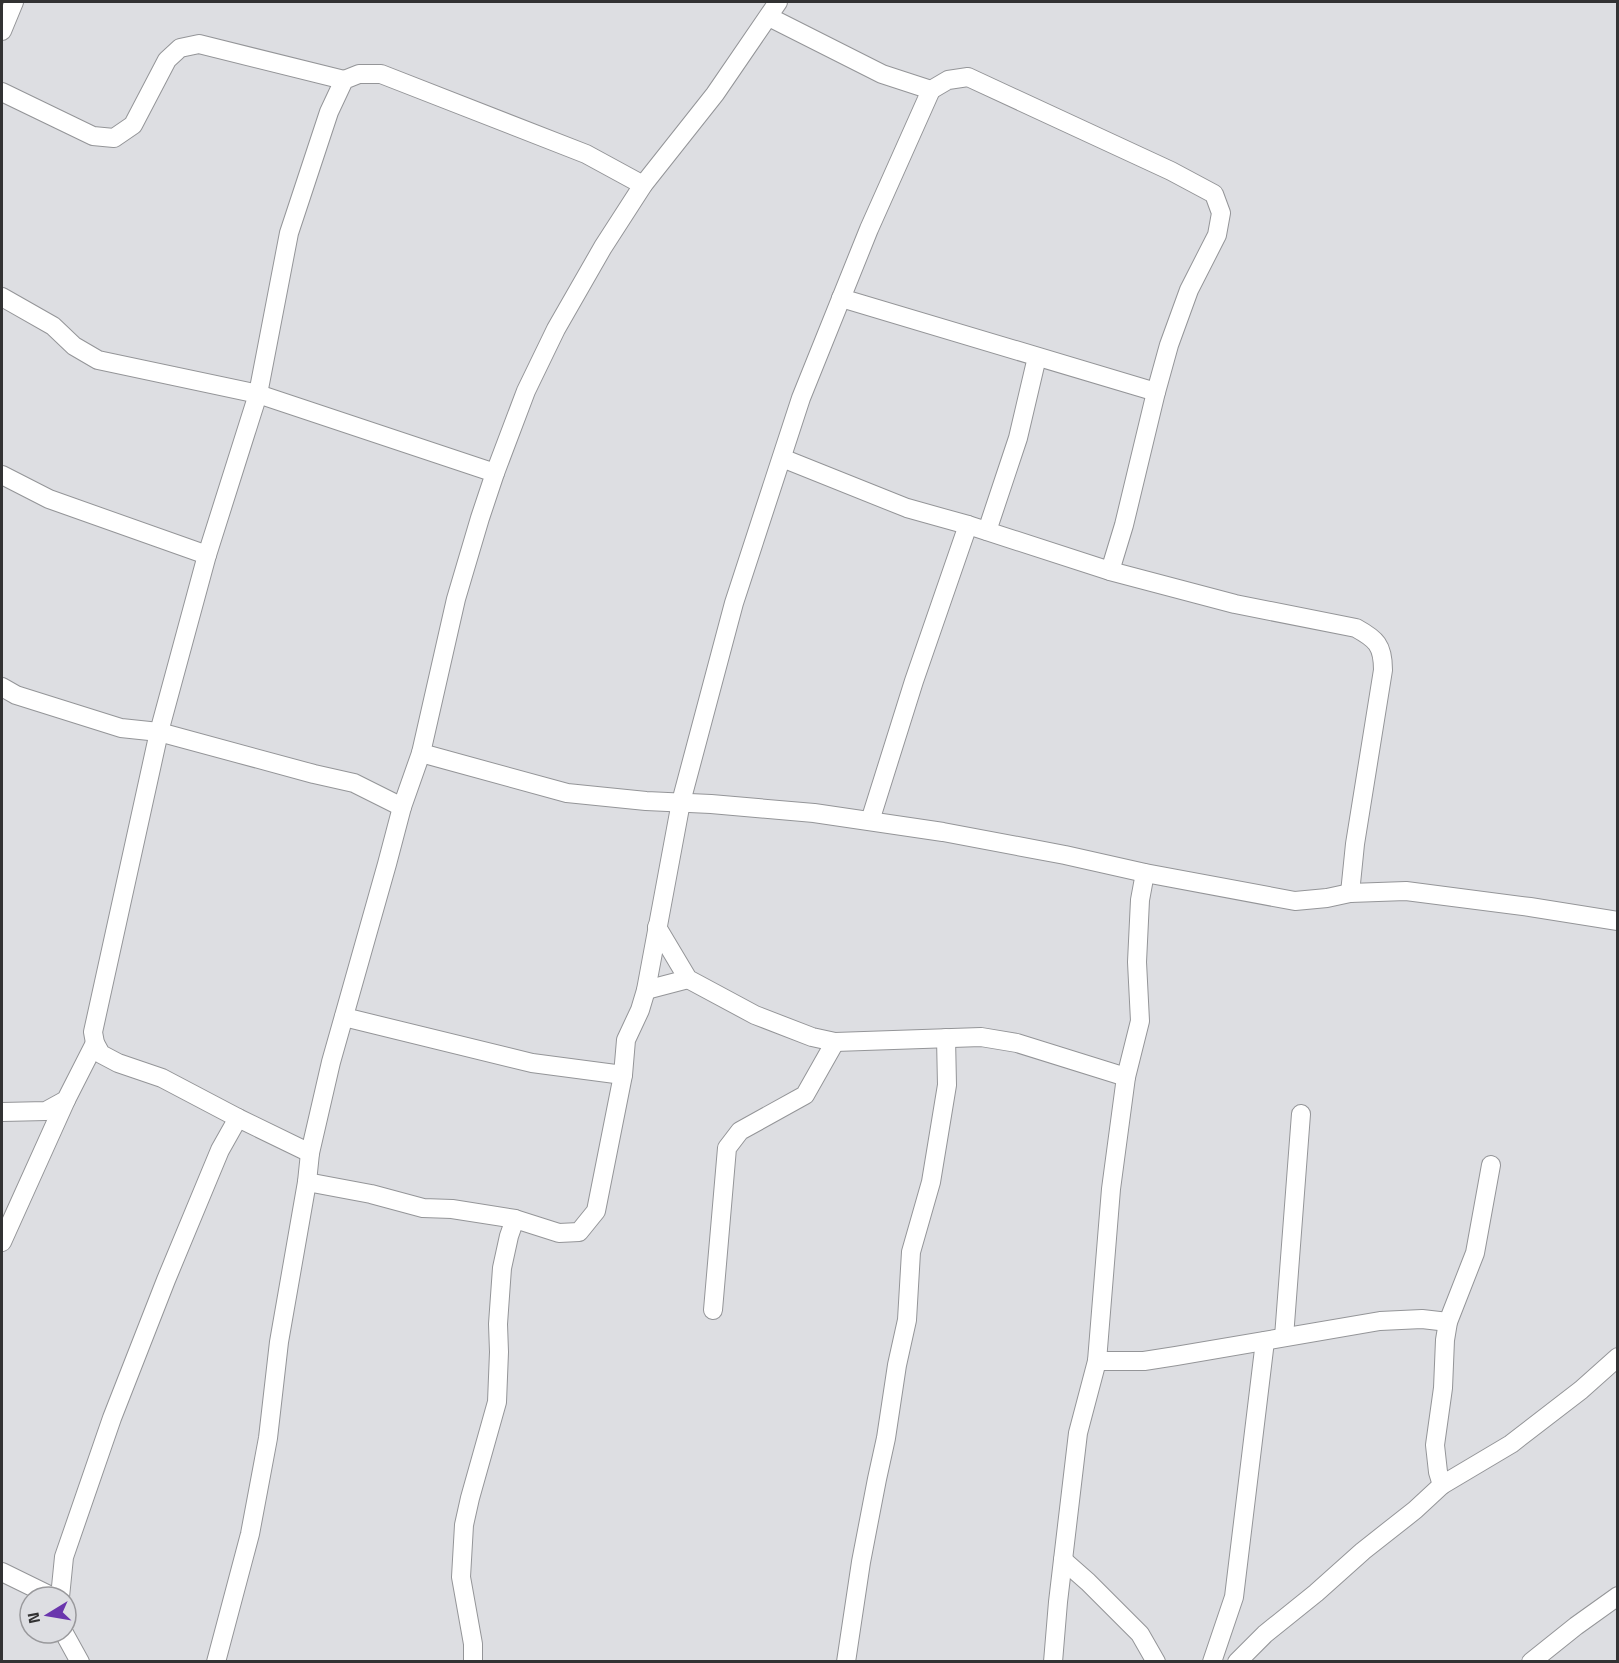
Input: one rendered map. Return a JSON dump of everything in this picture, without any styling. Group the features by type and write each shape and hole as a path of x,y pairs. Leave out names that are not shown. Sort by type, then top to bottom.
{"street":[{"path":"2,31 14,2"},
{"path":"216,1662 252,1523 268,1438 279,1341 310,1153 331,1062 402,807 421,753 456,599 495,473 526,391 556,329 603,247 644,185 715,94 773,9 882,74 931,90"},
{"path":"2,93 93,136 114,138 133,125 167,60 180,48 199,44 344,80 359,74 381,74 586,154 644,185"},
{"path":"307,1182 372,1194 423,1208 452,1209 515,1219 559,1233 579,1233 596,1211 623,1075 626,1040 640,1010 646,990 681,802 734,603 801,398 869,229 931,90 948,80 968,77 1171,171 1214,194 1221,213 1218,235 1189,290 1169,345 1124,525 1110,571"},
{"path":"310,1153 162,1078 118,1063 101,1054 93,1032 159,732 207,555 258,394 290,233 329,112 344,80"},
{"path":"2,297 53,326 74,346 98,360 258,394 495,473"},
{"path":"841,298 1156,392"},
{"path":"987,531 1018,438 1037,357"},
{"path":"782,458 907,508 968,525 1110,571 1235,604 1356,628 1374,638 1381,651 1383,670 1355,844 1350,894"},
{"path":"2,476 49,499 207,555"},
{"path":"870,821 914,681 968,525"},
{"path":"2,687 16,695 121,728 159,732 354,783 402,807"},
{"path":"421,753 567,793 814,813 870,821 987,840 1295,901 1350,894 1406,891 1617,921"},
{"path":"1053,1662 1078,1433 1097,1361 1111,1189 1126,1077 1140,1022 1137,962 1140,900 1145,873"},
{"path":"657,927 688,979 755,1015 812,1037 835,1042 981,1037 1017,1043 1126,1077"},
{"path":"646,990 688,979"},
{"path":"344,1017 532,1063 623,1075"},
{"path":"846,1662 861,1562 907,1320 911,1252 931,1182 947,1085 946,1038"},
{"path":"2,1242 66,1100 95,1042"},
{"path":"713,1310 727,1148 740,1131 805,1095 835,1042"},
{"path":"2,1112 46,1111 66,1100"},
{"path":"1284,1337 1301,1114"},
{"path":"61,1585 64,1557 112,1418 220,1150 238,1118"},
{"path":"1442,1485 1435,1445 1443,1388 1445,1340 1448,1322 1475,1253 1491,1165"},
{"path":"473,1662 473,1644 461,1577 464,1525 496,1402 502,1268 508,1236 515,1219"},
{"path":"1097,1361 1144,1360 1380,1321 1422,1319 1448,1322"},
{"path":"1212,1662 1234,1597 1265,1341"},
{"path":"1237,1662 1265,1634 1442,1485 1511,1444 1581,1390 1617,1357"},
{"path":"1063,1560 1140,1634 1156,1662"},
{"path":"2,1572 29,1585"},
{"path":"1531,1662 1617,1596"},
{"path":"71,1645 80,1662"}]}
